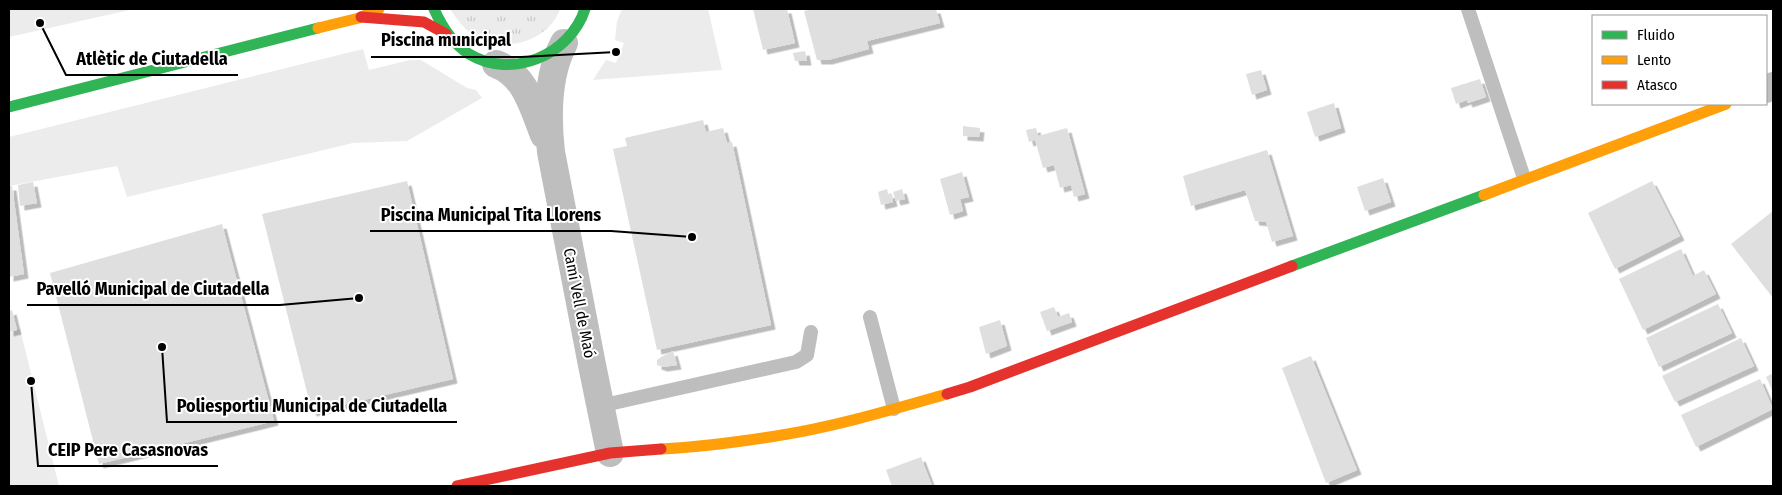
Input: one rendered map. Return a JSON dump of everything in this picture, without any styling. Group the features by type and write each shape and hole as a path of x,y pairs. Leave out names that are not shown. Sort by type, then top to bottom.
{"street":[{"path":"9,107 361,17 379,9"},
{"path":"434,9 446,34"},
{"path":"361,17 424,22 446,34 468,54 496,64 518,64 540,59 564,42 579,24 585,9"},
{"name":"Camí Vell de Maó","path":"564,42 557,56 553,72 549,130 551,152 610,453"},
{"name":"Camí Vell de Maó","path":"496,64 506,68 517,77 528,96 551,152"},
{"path":"457,486 610,453 693,447 777,436 894,409 970,387 1723,105"}],"lane":[{"path":"1468,9 1524,178"},
{"path":"870,318 894,409"},
{"path":"600,406 796,362 807,355 811,332"}],"green space":[{"path":"9,9 134,9 9,37"},
{"path":"450,9 560,9 546,30 535,37 523,42 497,44 484,41 473,35 463,26"},
{"path":"622,9 708,9 722,70 593,80 606,60 616,63 624,43 615,40 617,21"},
{"path":"363,49 369,70 410,60 421,60 467,88 476,90 482,98 407,141 353,143 127,197 117,166 9,186 9,137"},
{"path":"20,329 59,486 9,486 9,332"}],"building":[{"path":"753,9 787,9 795,43 763,50"},
{"path":"813,9 936,9 940,23 867,41 869,49 828,60 817,60 804,11"},
{"path":"805,51 807,61 795,61 793,53"},
{"path":"1261,70 1267,90 1252,95 1246,74"},
{"path":"1480,79 1486,97 1468,103 1467,100 1456,104 1451,88"},
{"path":"1334,103 1341,128 1315,137 1307,112"},
{"path":"703,120 706,132 723,128 727,143 732,142 771,325 657,350 613,149 627,146 625,138"},
{"path":"963,126 980,128 979,137 963,136"},
{"path":"1036,128 1038,136 1067,128 1085,194 1074,197 1071,185 1060,188 1054,165 1043,168 1035,140 1029,142 1026,130"},
{"path":"1267,150 1293,236 1272,242 1266,222 1255,221 1245,190 1191,206 1183,176"},
{"path":"962,172 969,197 960,199 963,211 950,215 940,179"},
{"path":"1383,178 1391,202 1365,211 1357,187"},
{"path":"407,181 453,379 312,412 262,214"},
{"path":"1652,181 1680,236 1615,269 1588,213"},
{"path":"33,182 37,203 20,206 18,185"},
{"path":"9,186 12,186 24,274 9,277"},
{"path":"887,189 888,194 891,193 893,202 881,205 878,192"},
{"path":"902,189 905,199 896,201 893,192"},
{"path":"1773,211 1773,298 1731,244"},
{"path":"222,224 274,421 99,464 50,273"},
{"path":"1681,249 1693,276 1704,270 1716,294 1643,330 1619,279"},
{"path":"1718,304 1732,333 1659,367 1646,338"},
{"path":"1054,307 1058,317 1069,313 1072,322 1047,331 1040,312"},
{"path":"12,310 17,330 9,332 9,311"},
{"path":"1000,320 1007,346 986,354 979,327"},
{"path":"1741,338 1754,366 1675,402 1662,376"},
{"path":"673,351 677,365 663,367 657,365 657,360"},
{"path":"1311,356 1357,470 1326,483 1282,368"},
{"path":"1773,373 1773,392 1766,377"},
{"path":"1760,379 1773,409 1696,447 1681,415"},
{"path":"921,457 932,486 892,486 886,470"}],"traffic: fast":[{"path":"434,9 448,34 463,50 486,61 503,64 521,63 538,58 553,50 567,39 585,9"},
{"path":"9,107 318,28"},
{"path":"1292,266 1484,195"}],"traffic: slow":[{"path":"318,28 359,18 379,9"},
{"path":"1484,195 1723,105"},
{"path":"661,449 719,444 819,428 947,394"}],"traffic: jam":[{"path":"361,17 424,22 446,34"},
{"path":"947,394 1292,266"},
{"path":"457,486 610,453 661,449"}],"place":[{"name":"Atlètic de Ciutadella","path":"40,23"},
{"name":"Piscina municipal","path":"616,52"},
{"name":"Piscina Municipal Tita Llorens","path":"692,237"},
{"name":"Pavelló Municipal de Ciutadella","path":"359,298"},
{"name":"Poliesportiu Municipal de Ciutadella","path":"162,347"},
{"name":"CEIP Pere Casasnovas","path":"31,381"}]}
